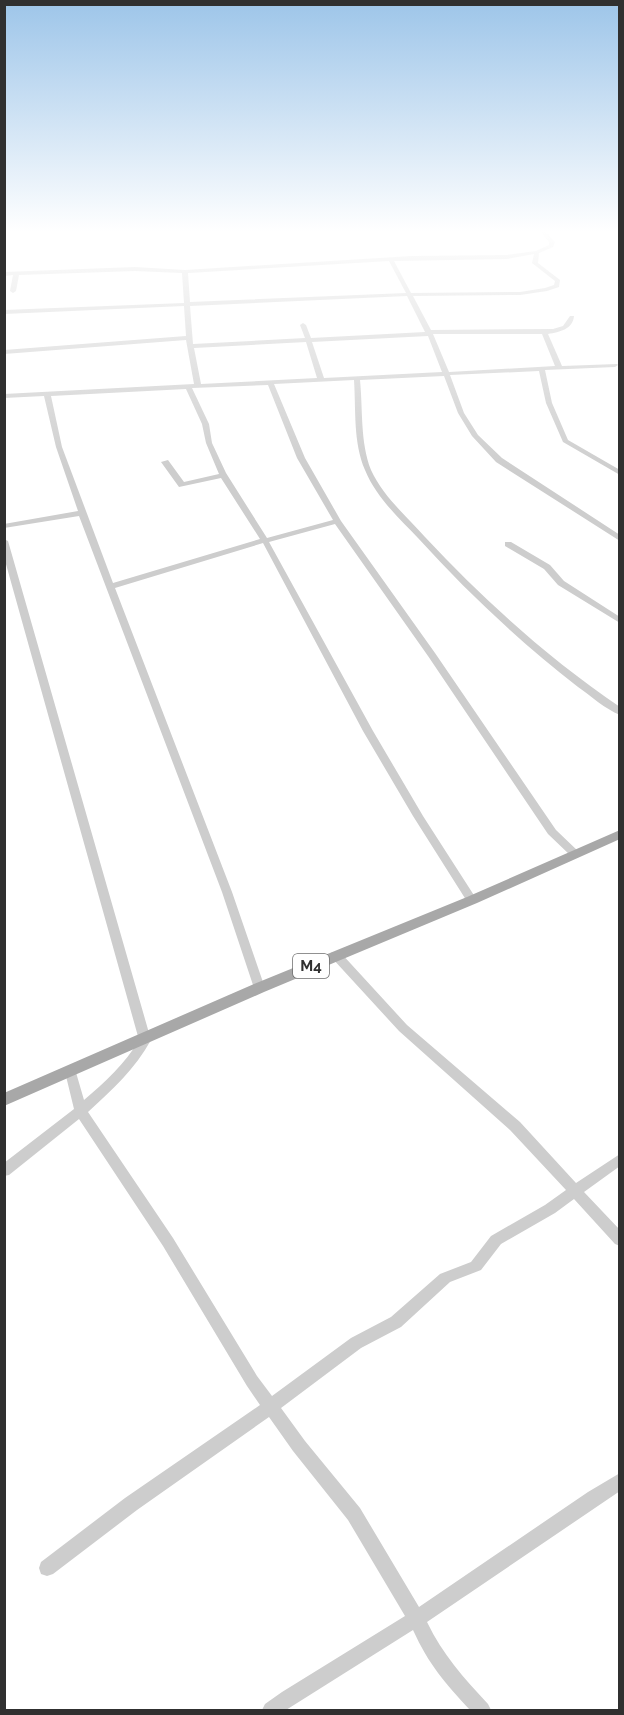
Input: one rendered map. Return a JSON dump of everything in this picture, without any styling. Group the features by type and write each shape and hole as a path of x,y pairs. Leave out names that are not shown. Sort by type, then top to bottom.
{"main road":[{"name":"M4","path":"4,1100 336,955 472,900 620,834"}],"street":[{"path":"188,312 194,387 207,429 208,441 224,475 263,540 351,706 416,817 472,900"},
{"path":"419,312 447,374 461,413 484,447 526,479 620,539"},
{"path":"4,352 429,333 544,332 565,328 570,325 572,317"},
{"path":"303,326 318,360 321,380"},
{"path":"544,332 559,367"},
{"path":"4,396 615,364"},
{"path":"542,369 549,403 565,441 620,472"},
{"path":"357,379 363,456 368,471 386,499 490,611 529,645 620,712"},
{"path":"270,382 301,458 337,521 552,832 575,854"},
{"path":"47,394 59,447 82,513 173,756 227,892 259,988"},
{"path":"165,462 180,484 224,475"},
{"path":"4,526 82,513"},
{"path":"111,586 263,540 337,521"},
{"path":"4,541 145,1040 134,1060 80,1110 4,1171"},
{"path":"508,544 547,567 561,583 620,621"},
{"path":"336,955 404,1028 514,1126 620,1240"},
{"path":"71,1072 80,1110 168,1242 270,1407 354,1514 417,1619 431,1649 451,1677 482,1710"},
{"path":"47,1568 139,1497 270,1407 356,1343 396,1322 445,1278 476,1266 496,1240 550,1209 574,1190 620,1160"},
{"path":"271,1710 297,1691 417,1619 537,1534 620,1481"}]}
